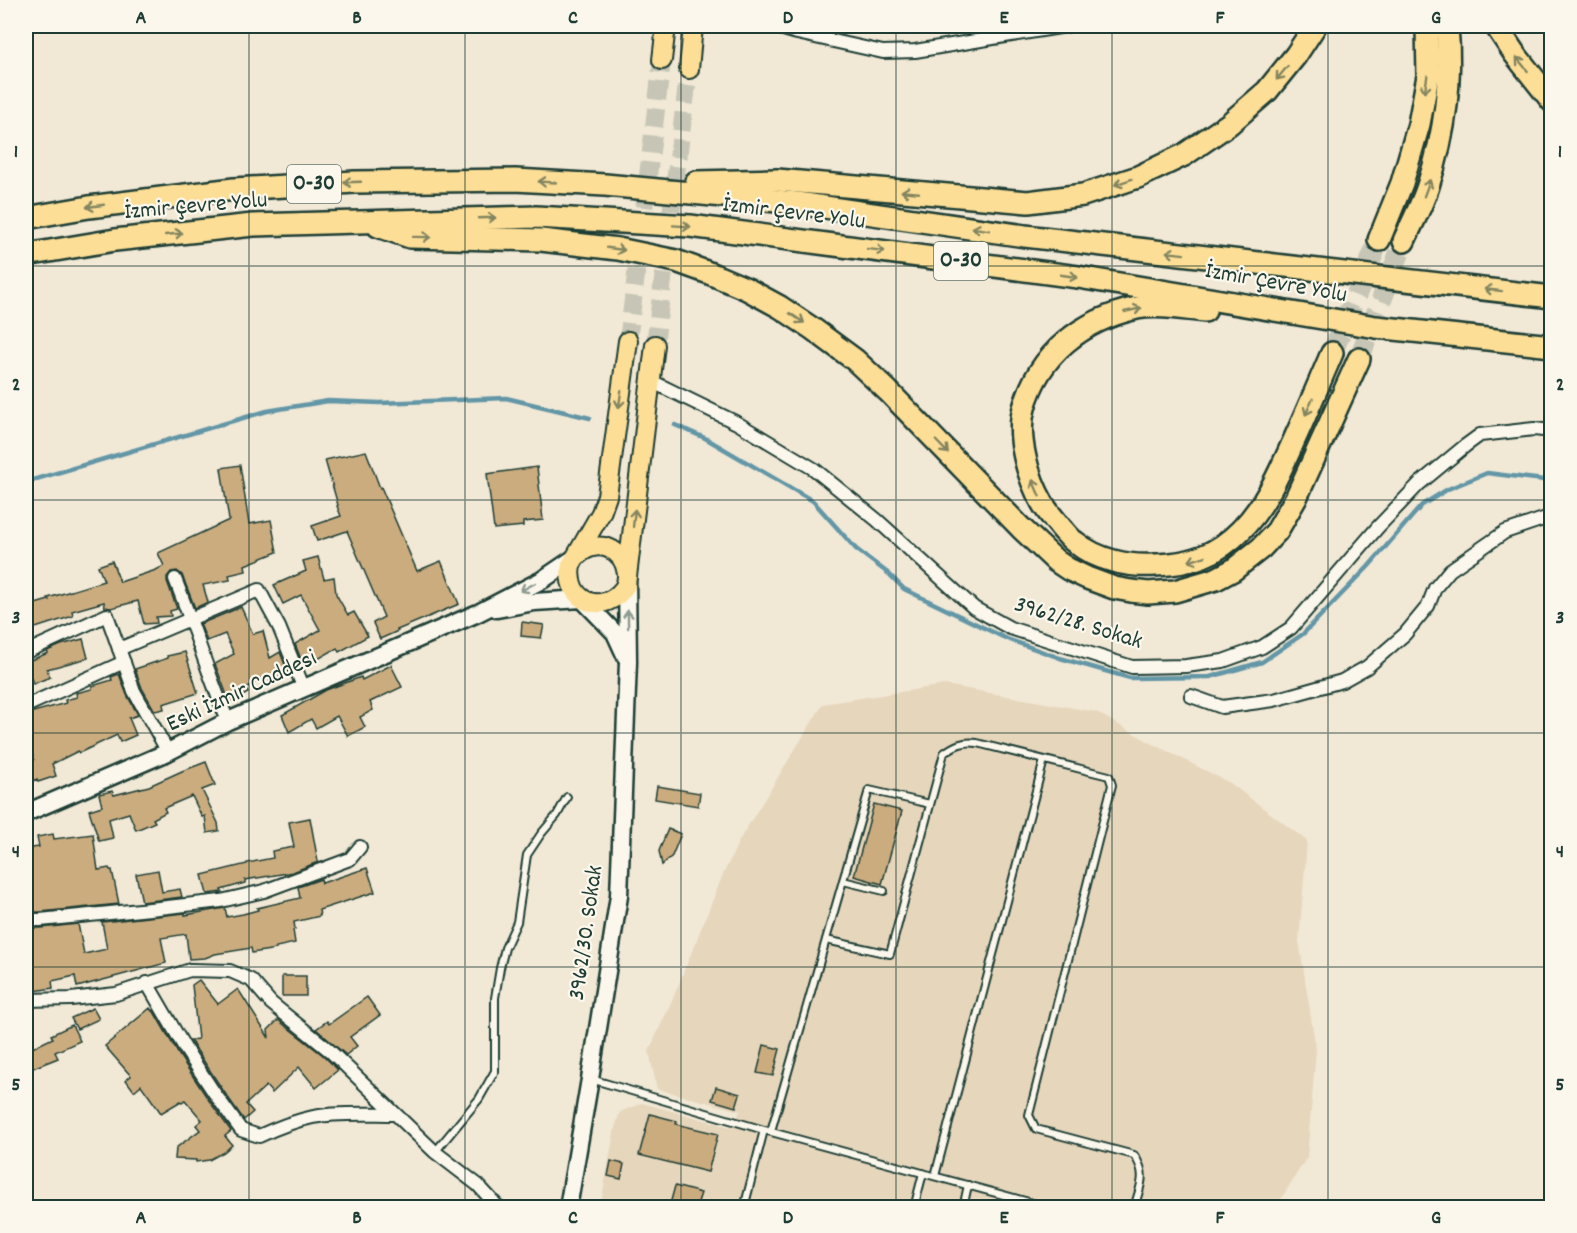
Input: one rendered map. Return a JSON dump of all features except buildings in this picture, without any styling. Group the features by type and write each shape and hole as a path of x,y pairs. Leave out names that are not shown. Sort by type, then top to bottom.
{"highway":[{"path":"605,185 777,180 1028,202 1083,195 1138,177 1184,155 1229,124 1267,91 1316,26"},
{"path":"1379,240 1402,183 1419,124 1428,76 1427,26"},
{"path":"1404,242 1428,188 1439,146 1448,87 1450,48 1448,26"},
{"path":"1496,26 1551,101"},
{"name":"İzmir Çevre Yolu","path":"26,218 89,207 234,189 378,182 515,180 605,185 797,203 1025,236 1551,297"},
{"name":"İzmir Çevre Yolu","path":"26,255 115,240 253,225 536,217 690,226 1078,277 1376,327 1551,346"},
{"path":"366,222 410,237 541,240 618,249 676,261 747,289 780,307 855,360 1056,561 1087,578 1114,588 1131,591 1148,593 1175,591 1216,579 1233,570 1261,548 1277,531 1296,498 1359,359"},
{"path":"1332,353 1280,473 1264,500 1243,529 1225,545 1206,556 1185,563 1142,566 1107,560 1074,542 1043,505 1034,487 1024,453 1022,423 1024,409 1039,371 1049,357 1088,326 1124,312 1156,307 1376,327"}],"main road":[{"path":"662,60 666,26"},
{"path":"689,69 693,26"},
{"path":"628,341 607,496 601,513 571,565 570,582 575,592 594,604 608,602 621,594 626,585 655,345"},
{"path":"576,557 581,552 595,546 610,549 622,559 627,576"}],"street":[{"path":"773,26 883,52 915,51 1066,26"},
{"name":"3962/28. Sokak","path":"651,381 736,423 814,469 877,520 974,608 1010,628 1132,667 1186,666 1224,661 1262,647 1291,628 1394,510 1419,484 1465,446 1480,435 1534,429 1551,432"},
{"path":"1191,696 1222,707 1274,700 1342,681 1367,667 1406,634 1428,606 1435,588 1450,570 1505,532 1551,516"},
{"name":"Eski İzmir Caddesi","path":"26,813 478,613 542,580 576,557"},
{"name":"3962/30. Sokak","path":"568,1208 619,896 628,662 627,576"},
{"path":"175,579 228,722"},
{"path":"119,649 259,590 279,627 304,689"},
{"path":"582,598 615,633 628,662"},
{"name":"Eski İzmir Caddesi","path":"478,613 534,602 582,598"},
{"path":"26,652 107,615 134,691 168,752"},
{"path":"26,706 124,662"},
{"path":"26,920 221,901 264,891 350,859 360,847"},
{"path":"26,1000 71,999 116,994 190,970 230,972 251,980 271,1003 328,1050 435,1152 478,1185 499,1208"},
{"path":"147,983 186,1050 241,1130 259,1136 315,1116 394,1114"}],"lane":[{"path":"826,940 890,954 944,753 955,745 967,742 977,743 1110,776 1113,785 1029,1115 1036,1129 1134,1155 1142,1169 1143,1176 1134,1208"},
{"path":"935,1176 1044,760"},
{"path":"744,1208 869,790 930,804"},
{"path":"435,1152 478,1099 495,1071 495,998 505,948 517,922 527,855 557,815 567,797"},
{"path":"843,881 884,891"},
{"path":"590,1078 767,1130 1051,1208"},
{"path":"914,1208 922,1173"},
{"path":"963,1208 968,1185"}],"shaded area":[{"path":"945,685 1096,712 1230,783 1307,841 1299,941 1316,1050 1307,1157 1276,1207 600,1208 620,1112 642,1103 734,1128 740,1111 657,1089 649,1051 740,839 823,704"}],"waterway":[{"path":"26,482 267,411 328,401 380,403 506,398 590,418"},
{"path":"675,425 705,438 813,501 856,549 889,574 904,589 1007,639 1060,658 1130,678 1210,677 1262,662 1303,634 1368,567 1422,505 1448,489 1487,473 1552,481"}],"tunnel":[{"path":"628,341 662,60"},
{"path":"655,345 689,69"},
{"path":"1332,353 1379,240"},
{"path":"1359,359 1404,241"}]}
